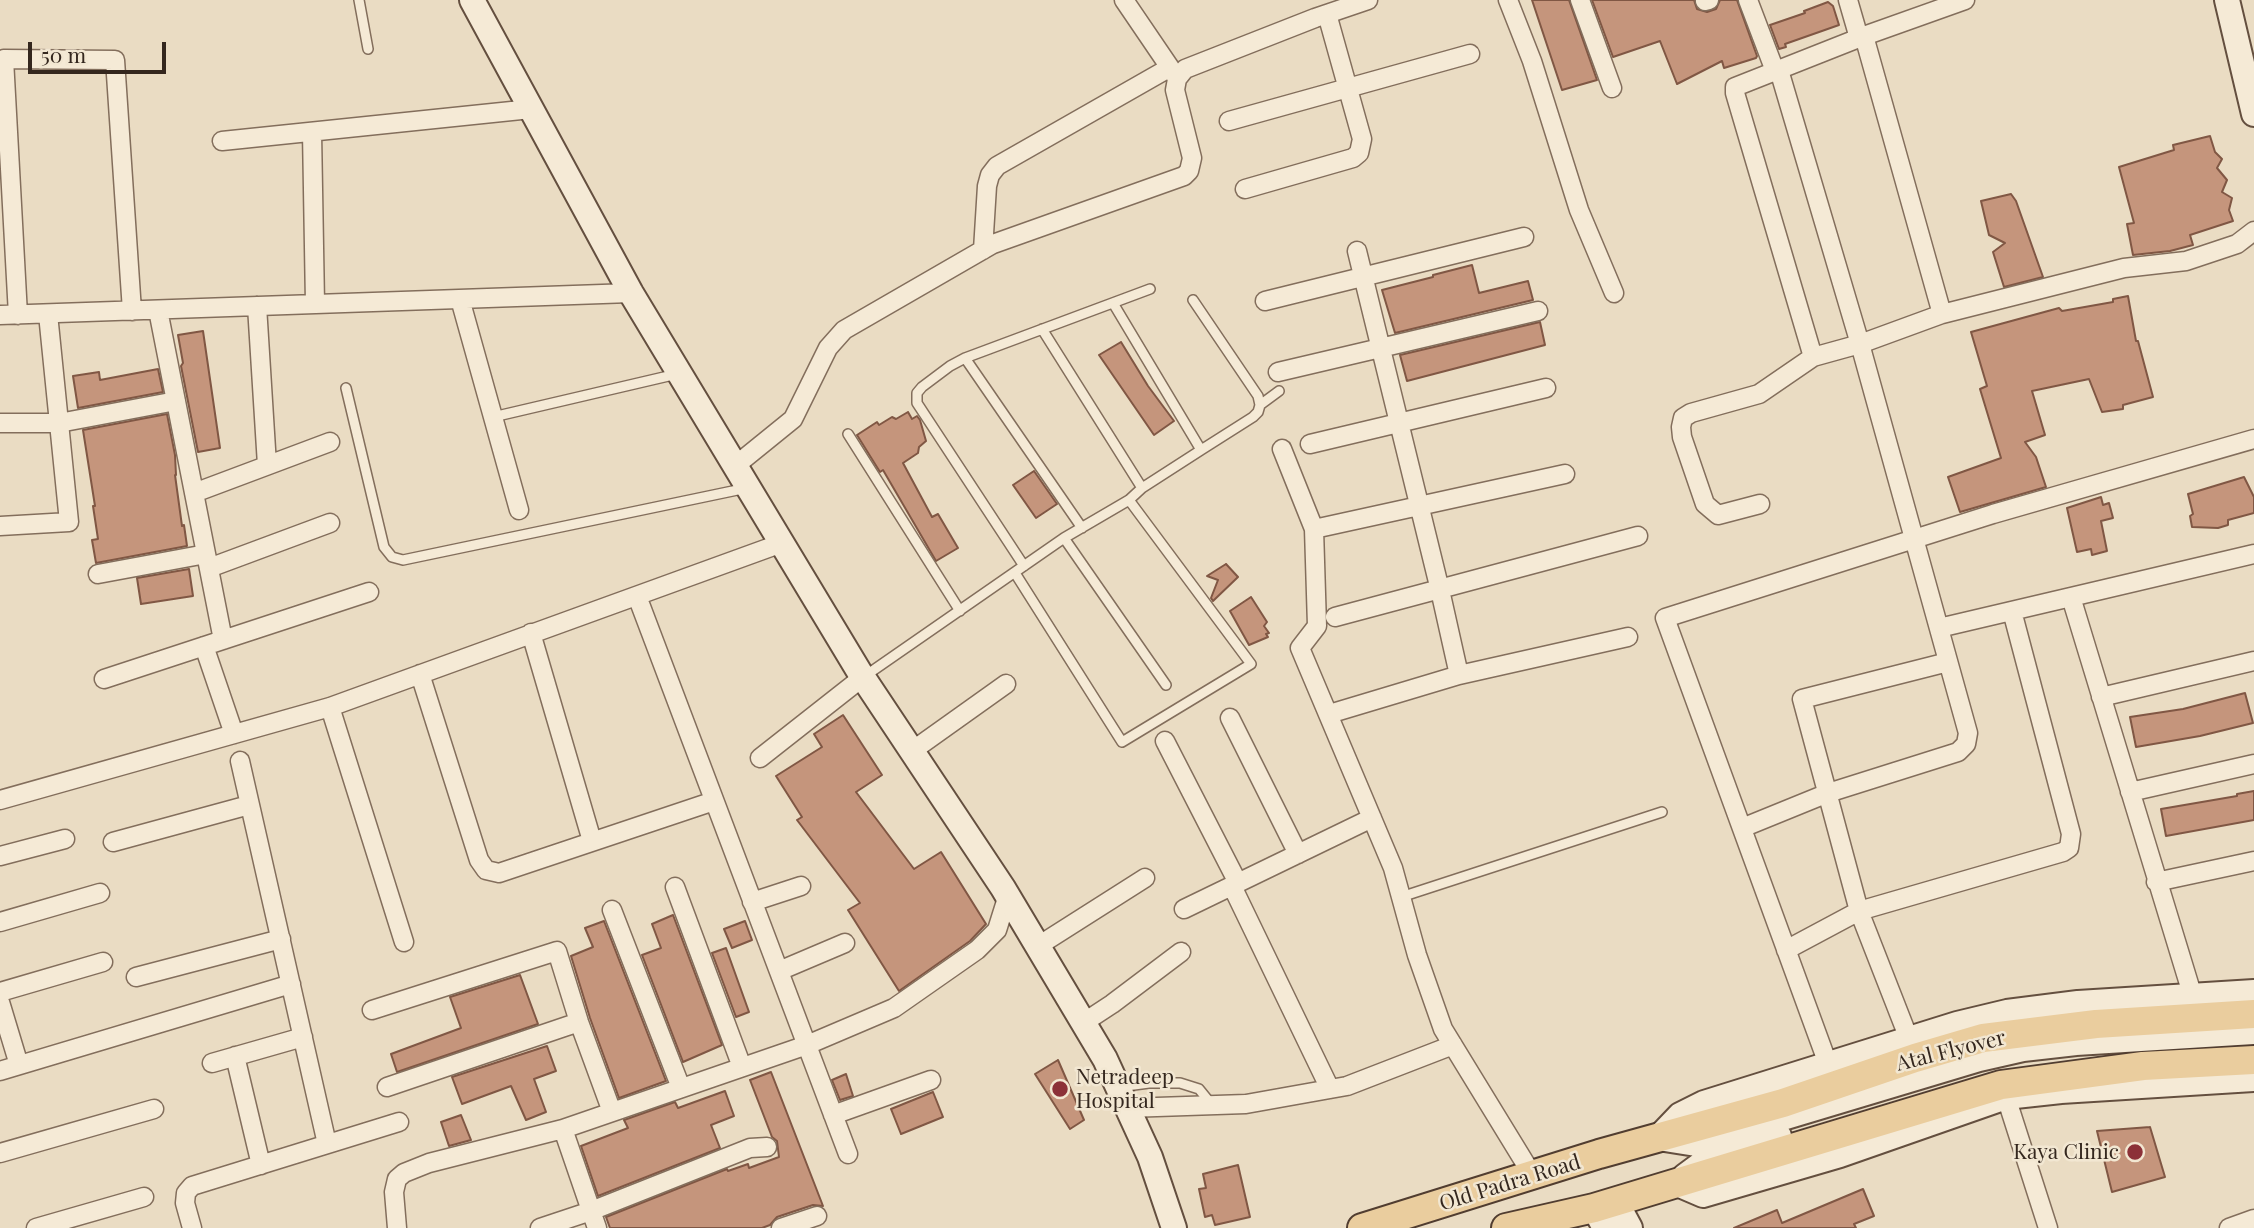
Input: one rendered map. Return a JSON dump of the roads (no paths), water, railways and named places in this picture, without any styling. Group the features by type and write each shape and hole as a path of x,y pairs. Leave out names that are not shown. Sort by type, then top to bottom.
{"main road":[{"name":"Atal Flyover","path":"1658,1138 1783,1103 1983,1038 2096,1024 2254,1014"},
{"path":"1675,1183 2001,1084 2143,1066 2254,1060"},
{"name":"Old Padra Road","path":"1362,1228 1658,1138"},
{"name":"Old Padra Road","path":"1506,1228 1605,1213 1675,1183"}],"street":[{"path":"472,0 631,293 863,677 1008,895 1083,1023 1150,1157 1174,1228"},
{"path":"735,466 793,419 835,337 844,330 983,250 1184,176 1189,171 1192,159 1175,100 1173,74 1124,0"},
{"path":"1245,189 1353,158 1359,153 1362,139 1348,89 1321,16 1310,0"},
{"path":"983,250 987,186 990,175 997,166 1173,74 1368,0"},
{"path":"1508,0 1532,61 1579,210 1614,293"},
{"path":"1580,0 1612,88"},
{"path":"1742,828 1828,793 1958,752 1966,744 1968,733 1860,344 1777,71 1748,0"},
{"path":"1848,0 1862,37 1942,314"},
{"path":"1813,357 1735,87 1965,0"},
{"path":"2227,0 2254,114"},
{"path":"1229,121 1470,54"},
{"path":"132,311 115,60 4,58 9,315 48,314 132,311 257,306 631,293"},
{"path":"222,141 531,109"},
{"path":"312,132 315,304"},
{"path":"1760,504 1718,515 1705,505 1682,437 1683,418 1690,413 1759,394 1813,357 1860,344 1942,314 2124,268 2186,261 2237,244 2254,231"},
{"path":"1265,301 1363,279 1524,237"},
{"path":"1357,251 1459,675"},
{"path":"460,299 519,510"},
{"path":"257,306 267,465"},
{"path":"158,310 223,640"},
{"path":"1278,372 1538,311"},
{"path":"0,526 69,522 48,314"},
{"path":"1310,444 1546,388"},
{"path":"0,423 59,424 176,401"},
{"path":"1828,1064 1665,618 1914,539 2254,439"},
{"path":"194,494 330,442"},
{"path":"1282,449 1314,529 1317,626 1300,648 1393,868 1417,955 1443,1030 1533,1176"},
{"path":"1314,529 1565,474"},
{"path":"98,574 207,561 330,523"},
{"path":"1335,617 1637,536"},
{"path":"0,800 330,707 782,543"},
{"path":"1938,628 2254,554"},
{"path":"104,679 369,592"},
{"path":"637,596 848,1154"},
{"path":"2071,597 2193,997"},
{"path":"1786,950 1859,911 2063,852 2069,848 2070,834 2012,611"},
{"path":"531,633 592,841"},
{"path":"1329,714 1459,675 1628,637"},
{"path":"204,646 234,734"},
{"path":"2101,697 2254,661"},
{"path":"1909,1039 1859,911 1802,699 1948,662"},
{"path":"420,674 479,860 486,870 499,873 714,801"},
{"path":"760,758 863,677"},
{"path":"912,751 1006,684"},
{"path":"330,707 404,942"},
{"path":"1230,718 1298,854"},
{"path":"1165,741 1330,1089"},
{"path":"240,761 327,1144"},
{"path":"2130,792 2254,764"},
{"path":"113,842 249,805"},
{"path":"1184,909 1372,818"},
{"path":"0,856 65,839"},
{"path":"2156,882 2254,861"},
{"path":"1038,946 1145,878"},
{"path":"752,902 801,886"},
{"path":"675,887 742,1067"},
{"path":"0,922 100,893"},
{"path":"397,1228 394,1192 397,1179 404,1172 429,1163 563,1129 807,1045 894,1008 977,950 997,930 1008,895"},
{"path":"612,910 681,1088"},
{"path":"136,977 281,939"},
{"path":"779,971 845,943"},
{"path":"372,1010 557,951 579,1022 612,1112"},
{"path":"1083,1023 1181,952"},
{"path":"0,992 103,962"},
{"path":"0,1071 291,984"},
{"path":"1658,1138 1680,1115 1704,1103 1957,1024 2007,1012 2078,1003 2254,992"},
{"path":"0,1002 19,1065"},
{"path":"387,1087 579,1022"},
{"path":"1658,1138 1696,1144 1979,1059 2023,1049 2254,1032"},
{"path":"212,1063 303,1037"},
{"path":"1675,1183 1708,1159 1983,1070 2022,1062 2254,1044"},
{"path":"1122,1098 1213,1105 1246,1104 1347,1086 1453,1045"},
{"path":"235,1056 261,1165"},
{"path":"1675,1183 1703,1195 1840,1155 2006,1097 2254,1079"},
{"path":"833,1115 931,1080"},
{"path":"2006,1097 2049,1228"},
{"path":"0,1153 154,1109"},
{"path":"192,1228 185,1203 186,1194 192,1186 399,1122"},
{"path":"563,1129 594,1219"},
{"path":"540,1228 594,1219 750,1149 767,1147"},
{"path":"36,1228 144,1197"},
{"path":"1605,1213 1630,1228"},
{"path":"780,1228 817,1216"},
{"path":"2229,1228 2254,1219"}],"lane":[{"path":"359,0 368,49"},
{"path":"1024,566 917,403 917,393 965,358 1150,289"},
{"path":"1193,300 1258,396 1260,405"},
{"path":"1113,303 1201,450"},
{"path":"1042,330 1142,488"},
{"path":"965,358 1082,528"},
{"path":"493,416 679,373"},
{"path":"346,388 384,547 392,557 403,560 748,488"},
{"path":"863,677 1064,538 1129,500 1142,488 1254,417 1260,405 1279,391"},
{"path":"848,434 960,611"},
{"path":"1015,573 1122,742 1251,664 1129,500"},
{"path":"1064,538 1166,685"},
{"path":"1401,897 1662,812"},
{"path":"1122,1098 1149,1083 1180,1083 1199,1089 1213,1105"}],"place":[{"name":"Netradeep Hospital","path":"1060,1089"},
{"name":"Kaya Clinic","path":"2135,1152"}]}
